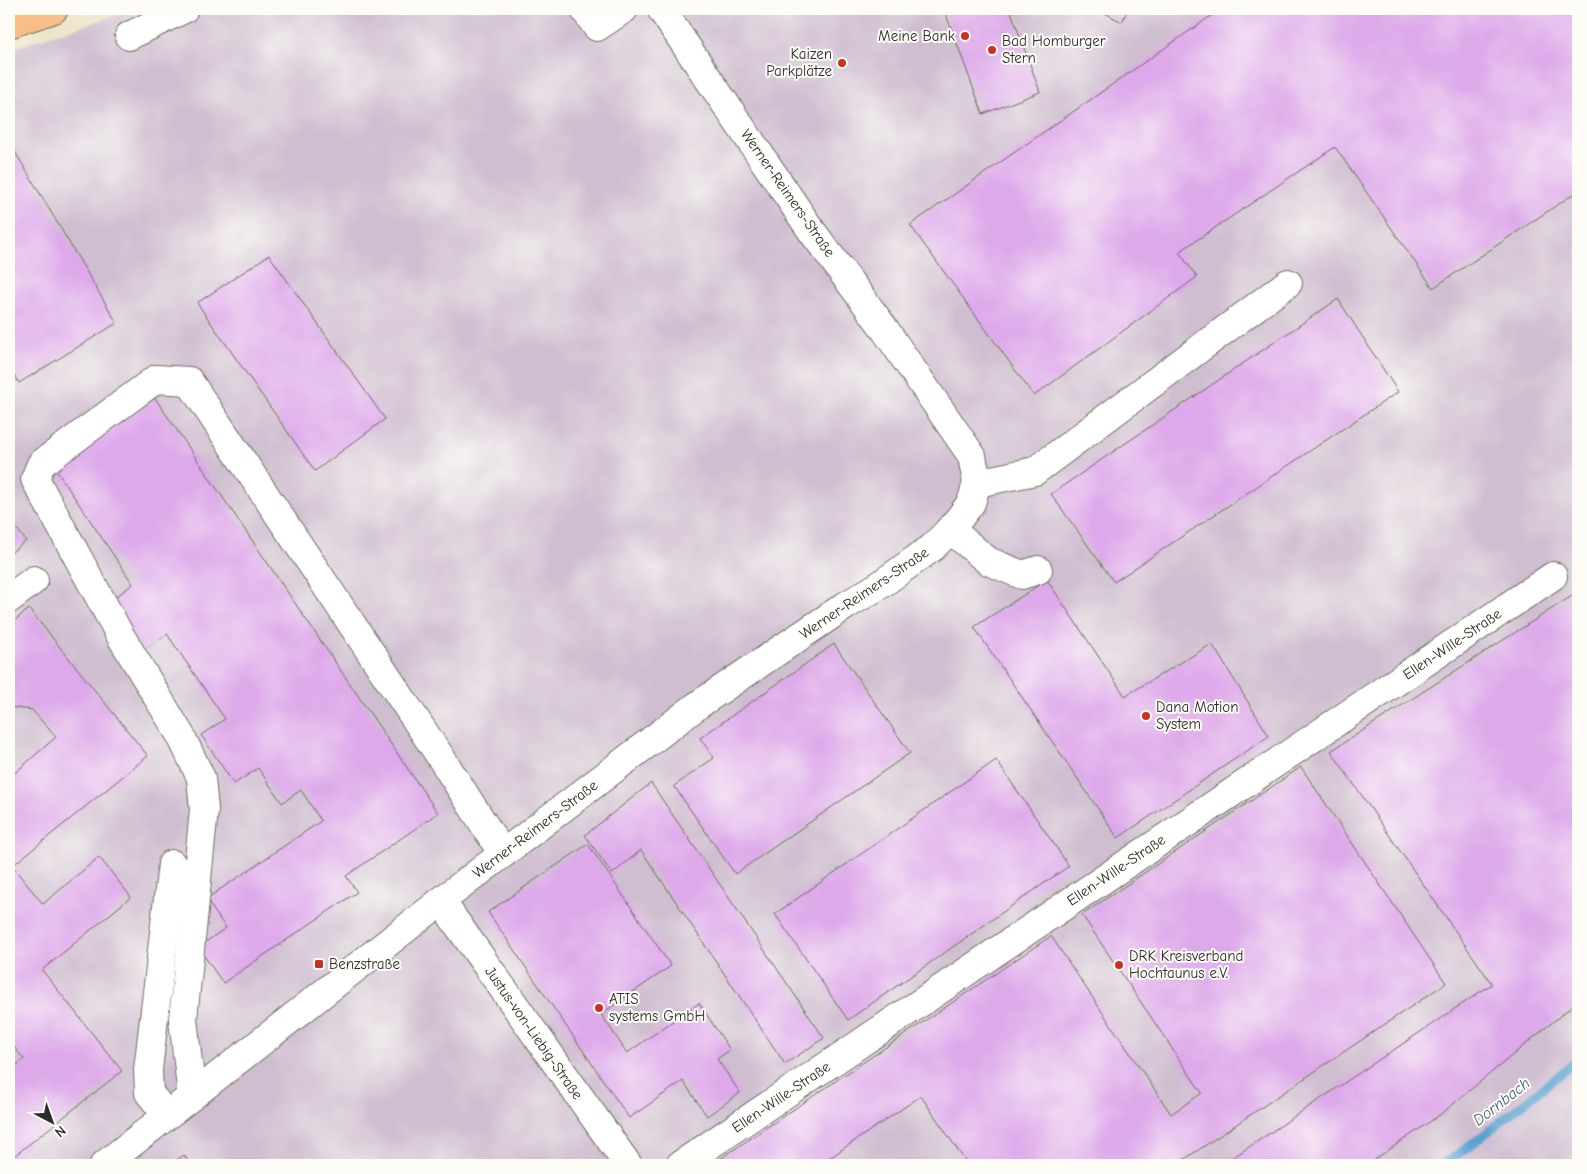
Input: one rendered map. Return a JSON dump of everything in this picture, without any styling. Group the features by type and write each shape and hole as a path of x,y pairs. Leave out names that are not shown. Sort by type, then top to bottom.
{"main road":[{"path":"9,24 54,9"}],"street":[{"path":"129,36 184,9"},
{"path":"584,9 597,27 624,9"},
{"name":"Werner-Reimers-Straße","path":"441,901 698,705 845,606 880,585 933,547 971,503 977,483 972,456 882,324 811,230 661,9"},
{"path":"977,483 1035,470 1288,283"},
{"path":"192,1096 183,1020 204,810 201,778 181,736 120,635 35,479 41,464 156,379 189,381 436,750 503,854"},
{"path":"950,529 988,560 1022,575 1038,570"},
{"name":"Ellen-Wille-Straße","path":"680,1165 1553,576"},
{"path":"9,599 34,580"},
{"path":"167,1115 149,1092 148,1070 172,864"},
{"path":"104,1165 441,901"},
{"name":"Justus-von-Liebig-Straße","path":"441,901 628,1165"}],"shaded area":[{"path":"136,9 1578,9 1578,1165 9,1165 9,49"}],"building":[{"name":"Bad Homburger Stern","path":"944,9 1010,9 1040,92 983,114"},
{"name":"Bad Homburger Stern","path":"1097,9 1128,9 1122,22"},
{"path":"1221,9 1568,9 1578,23 1578,191 1433,288 1335,147 1179,252 1197,277 1034,396 910,225"},
{"path":"14,150 117,323 19,383 9,366 9,153"},
{"path":"269,255 385,419 315,471 197,303"},
{"path":"1338,299 1398,392 1114,582 1051,494"},
{"path":"155,398 438,813 346,876 357,892 223,983 198,947 226,928 206,899 321,821 301,790 282,803 258,768 234,784 201,735 225,719 167,634 143,650 110,601 133,584 54,467"},
{"path":"9,518 26,541 9,554"},
{"name":"Dana Motion System","path":"1047,580 1125,696 1212,644 1269,736 1118,838 974,627"},
{"path":"1578,592 1578,1001 1441,1114 1367,1165 1222,1165 1492,984 1331,751"},
{"path":"29,609 148,756 12,866 43,904 99,857 131,897 42,970 122,1071 9,1160 9,1072 24,1059 9,1041 9,778 56,737 32,710 9,707 9,625"},
{"path":"834,644 910,753 735,874 674,786 714,758 700,738"},
{"path":"996,760 1069,866 848,1020 775,914"},
{"path":"1301,767 1446,983 1176,1165 968,1165 921,1096 819,1165 711,1165 1051,936 1171,1114 1202,1093 1082,915"},
{"path":"651,783 824,1038 785,1064 641,850 612,874 585,835"},
{"path":"588,844 671,966 601,1014 627,1053 699,1003 730,1050 717,1059 740,1093 707,1116 683,1081 629,1118 488,912"},
{"path":"184,1155 190,1165 169,1165"}],"waterway":[{"name":"Dornbach","path":"1442,1165 1471,1145 1578,1060"}],"place":[{"name":"Meine Bank","path":"965,36"},
{"name":"Bad Homburger Stern","path":"992,50"},
{"name":"Kaizen Parkplätze","path":"842,63"},
{"name":"Dana Motion System","path":"1146,716"},
{"name":"Benzstraße","path":"319,964"},
{"name":"DRK Kreisverband Hochtaunus e.V.","path":"1119,965"},
{"name":"ATIS systems GmbH","path":"599,1008"}]}
